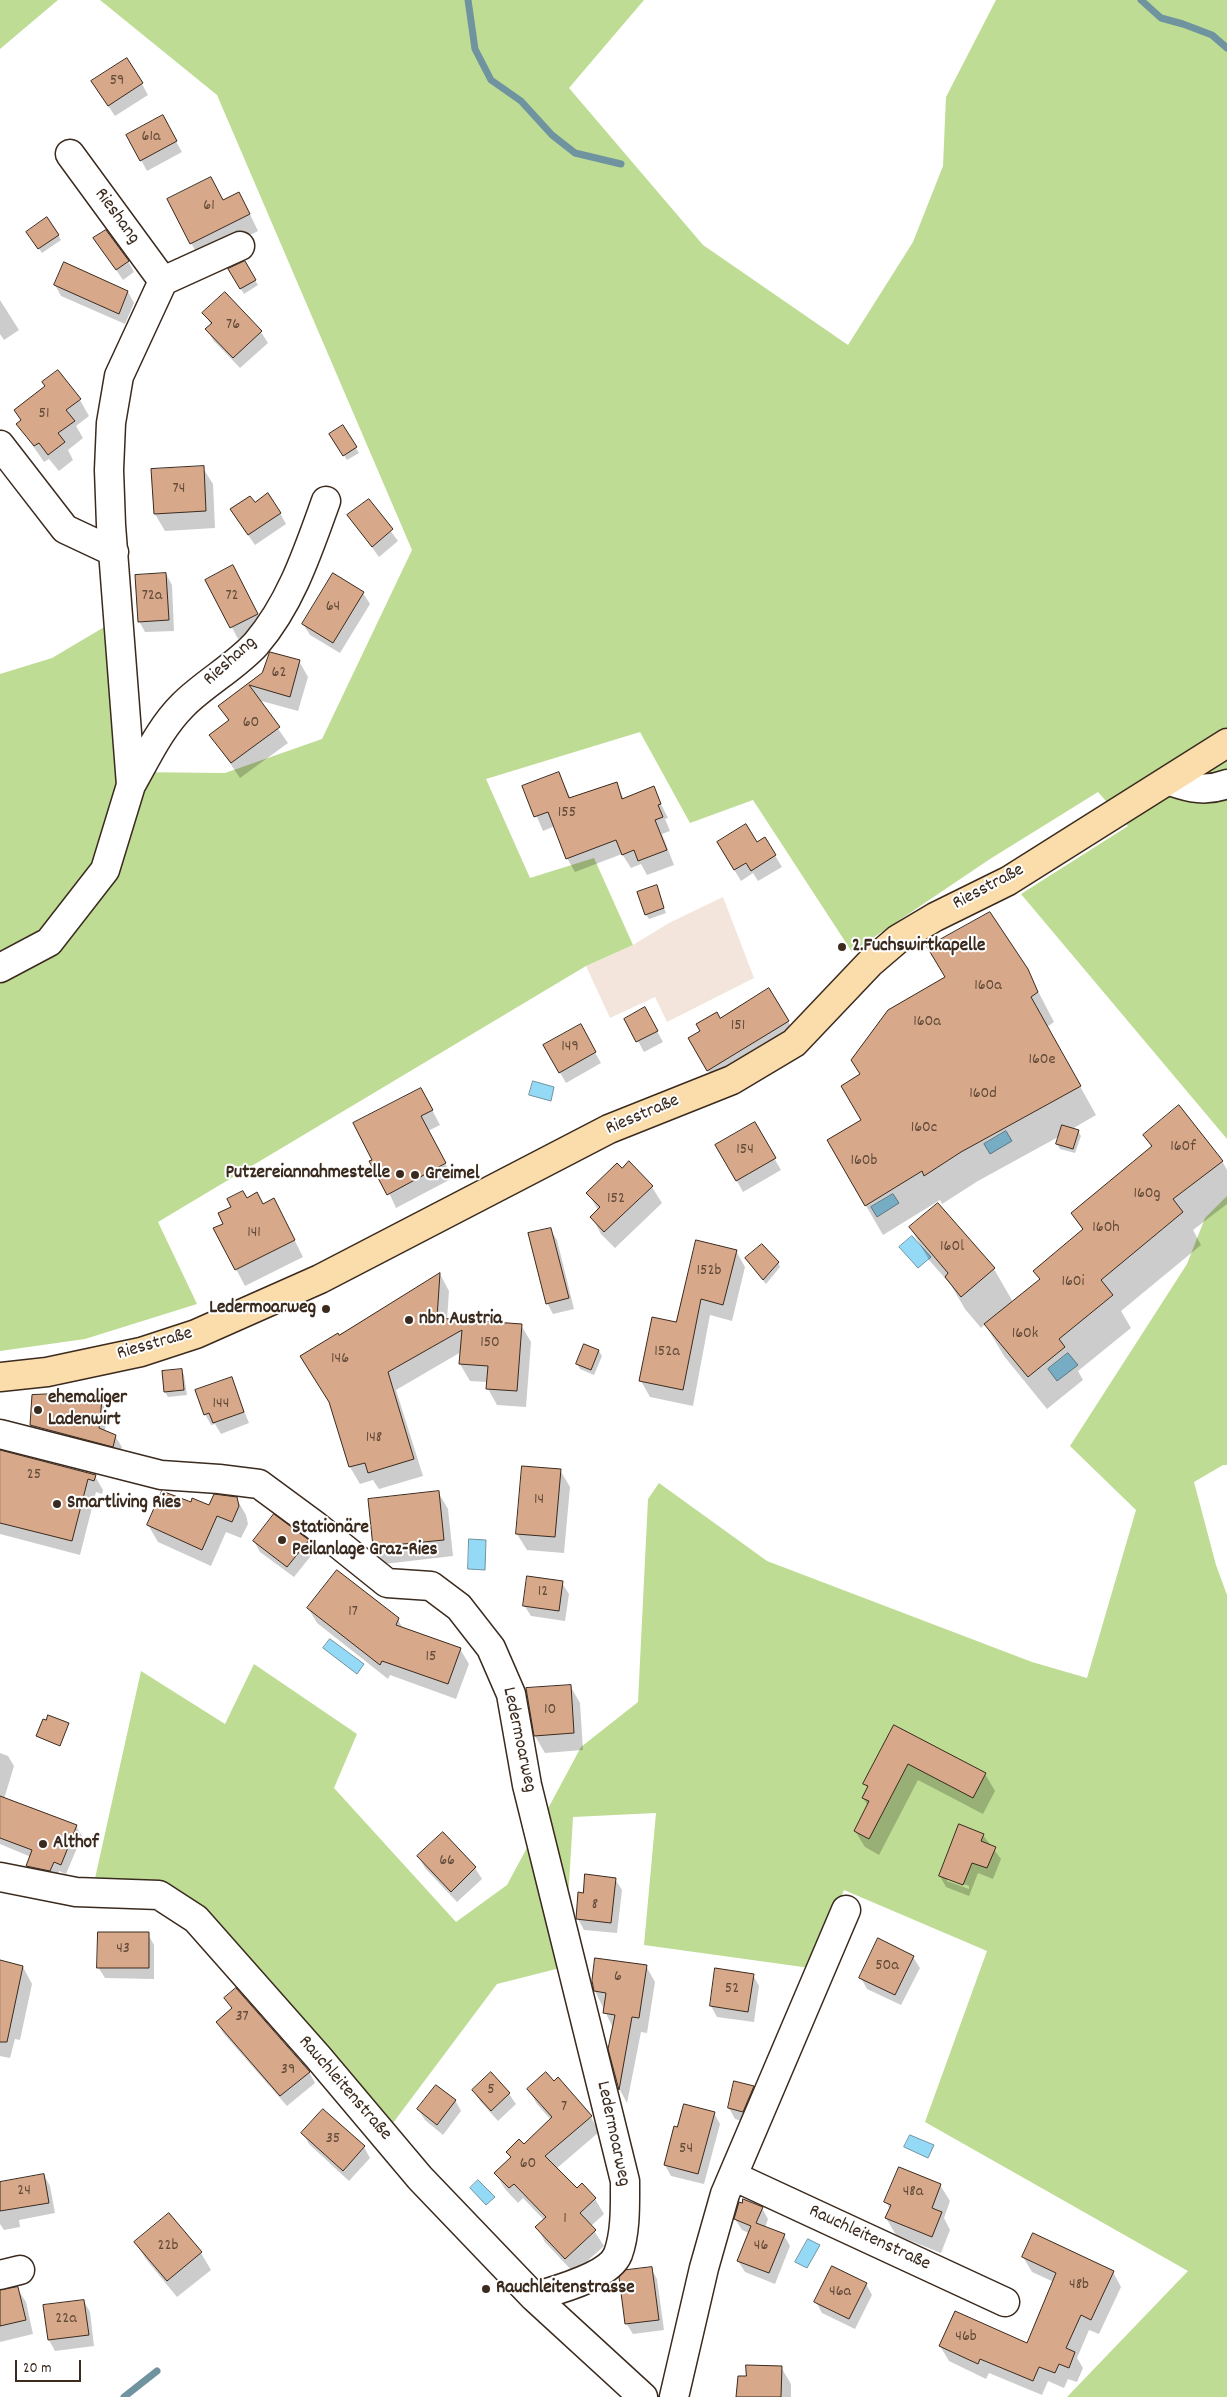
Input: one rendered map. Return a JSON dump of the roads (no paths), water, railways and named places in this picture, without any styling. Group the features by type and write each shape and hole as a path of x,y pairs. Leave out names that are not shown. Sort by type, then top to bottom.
{"main road":[{"name":"Riesstraße","path":"0,1377 47,1372 142,1352 196,1334 320,1279 609,1129 732,1080 794,1043 870,963 898,939 935,916 1008,881 1170,781 1227,743"}],"street":[{"name":"Rieshang","path":"70,154 163,280 119,376 111,423 109,461 114,552 131,785"},
{"path":"163,280 240,246"},
{"path":"0,445 65,529 114,552"},
{"name":"Rieshang","path":"0,968 49,942 105,870 131,785 165,726 183,704 255,644 279,611 298,576 326,501"},
{"path":"1170,781 1194,789 1215,789 1227,784"},
{"name":"Ledermoarweg","path":"0,1434 161,1475 259,1484 316,1526 387,1583 431,1586 459,1607 491,1648 511,1694 528,1785 626,2181 625,2216 618,2255 599,2274 534,2298"},
{"name":"Rauchleitenstraße","path":"0,1877 76,1892 159,1895 196,1919 318,2057 420,2178 534,2298 643,2397"},
{"path":"674,2397 704,2268 725,2194 846,1910"},
{"name":"Rauchleitenstraße","path":"733,2176 1005,2302"}],"water":[{"path":"533,1081 554,1087 551,1101 529,1095"},
{"path":"1006,1131 1012,1141 990,1154 984,1144"},
{"path":"893,1194 899,1203 877,1217 871,1207"},
{"path":"912,1236 931,1257 918,1268 899,1247"},
{"path":"1068,1353 1078,1365 1057,1381 1048,1369"},
{"path":"469,1539 486,1540 485,1570 468,1569"},
{"path":"330,1639 364,1664 357,1674 323,1648"},
{"path":"910,2135 934,2145 928,2158 904,2147"},
{"path":"478,2180 495,2197 486,2205 470,2188"},
{"path":"808,2239 820,2245 807,2268 795,2262"}],"waterway":[{"path":"468,0 475,49 491,80 521,101 552,135 575,153 621,164"},
{"path":"1141,0 1161,18 1212,35 1227,48"},
{"path":"124,2397 157,2371"}],"place":[{"name":"2.Fuchswirtkapelle","path":"842,947"},
{"name":"Putzereiannahmestelle","path":"400,1174"},
{"name":"Greimel","path":"415,1175"},
{"name":"Ledermoarweg","path":"326,1309"},
{"name":"nbn Austria","path":"409,1320"},
{"name":"ehemaliger Ladenwirt","path":"38,1410"},
{"name":"Smartliving Ries","path":"57,1504"},
{"name":"Stationäre Peilanlage Graz-Ries","path":"282,1540"},
{"name":"Althof","path":"43,1844"},
{"name":"Rauchleitenstrasse","path":"486,2289"}]}
